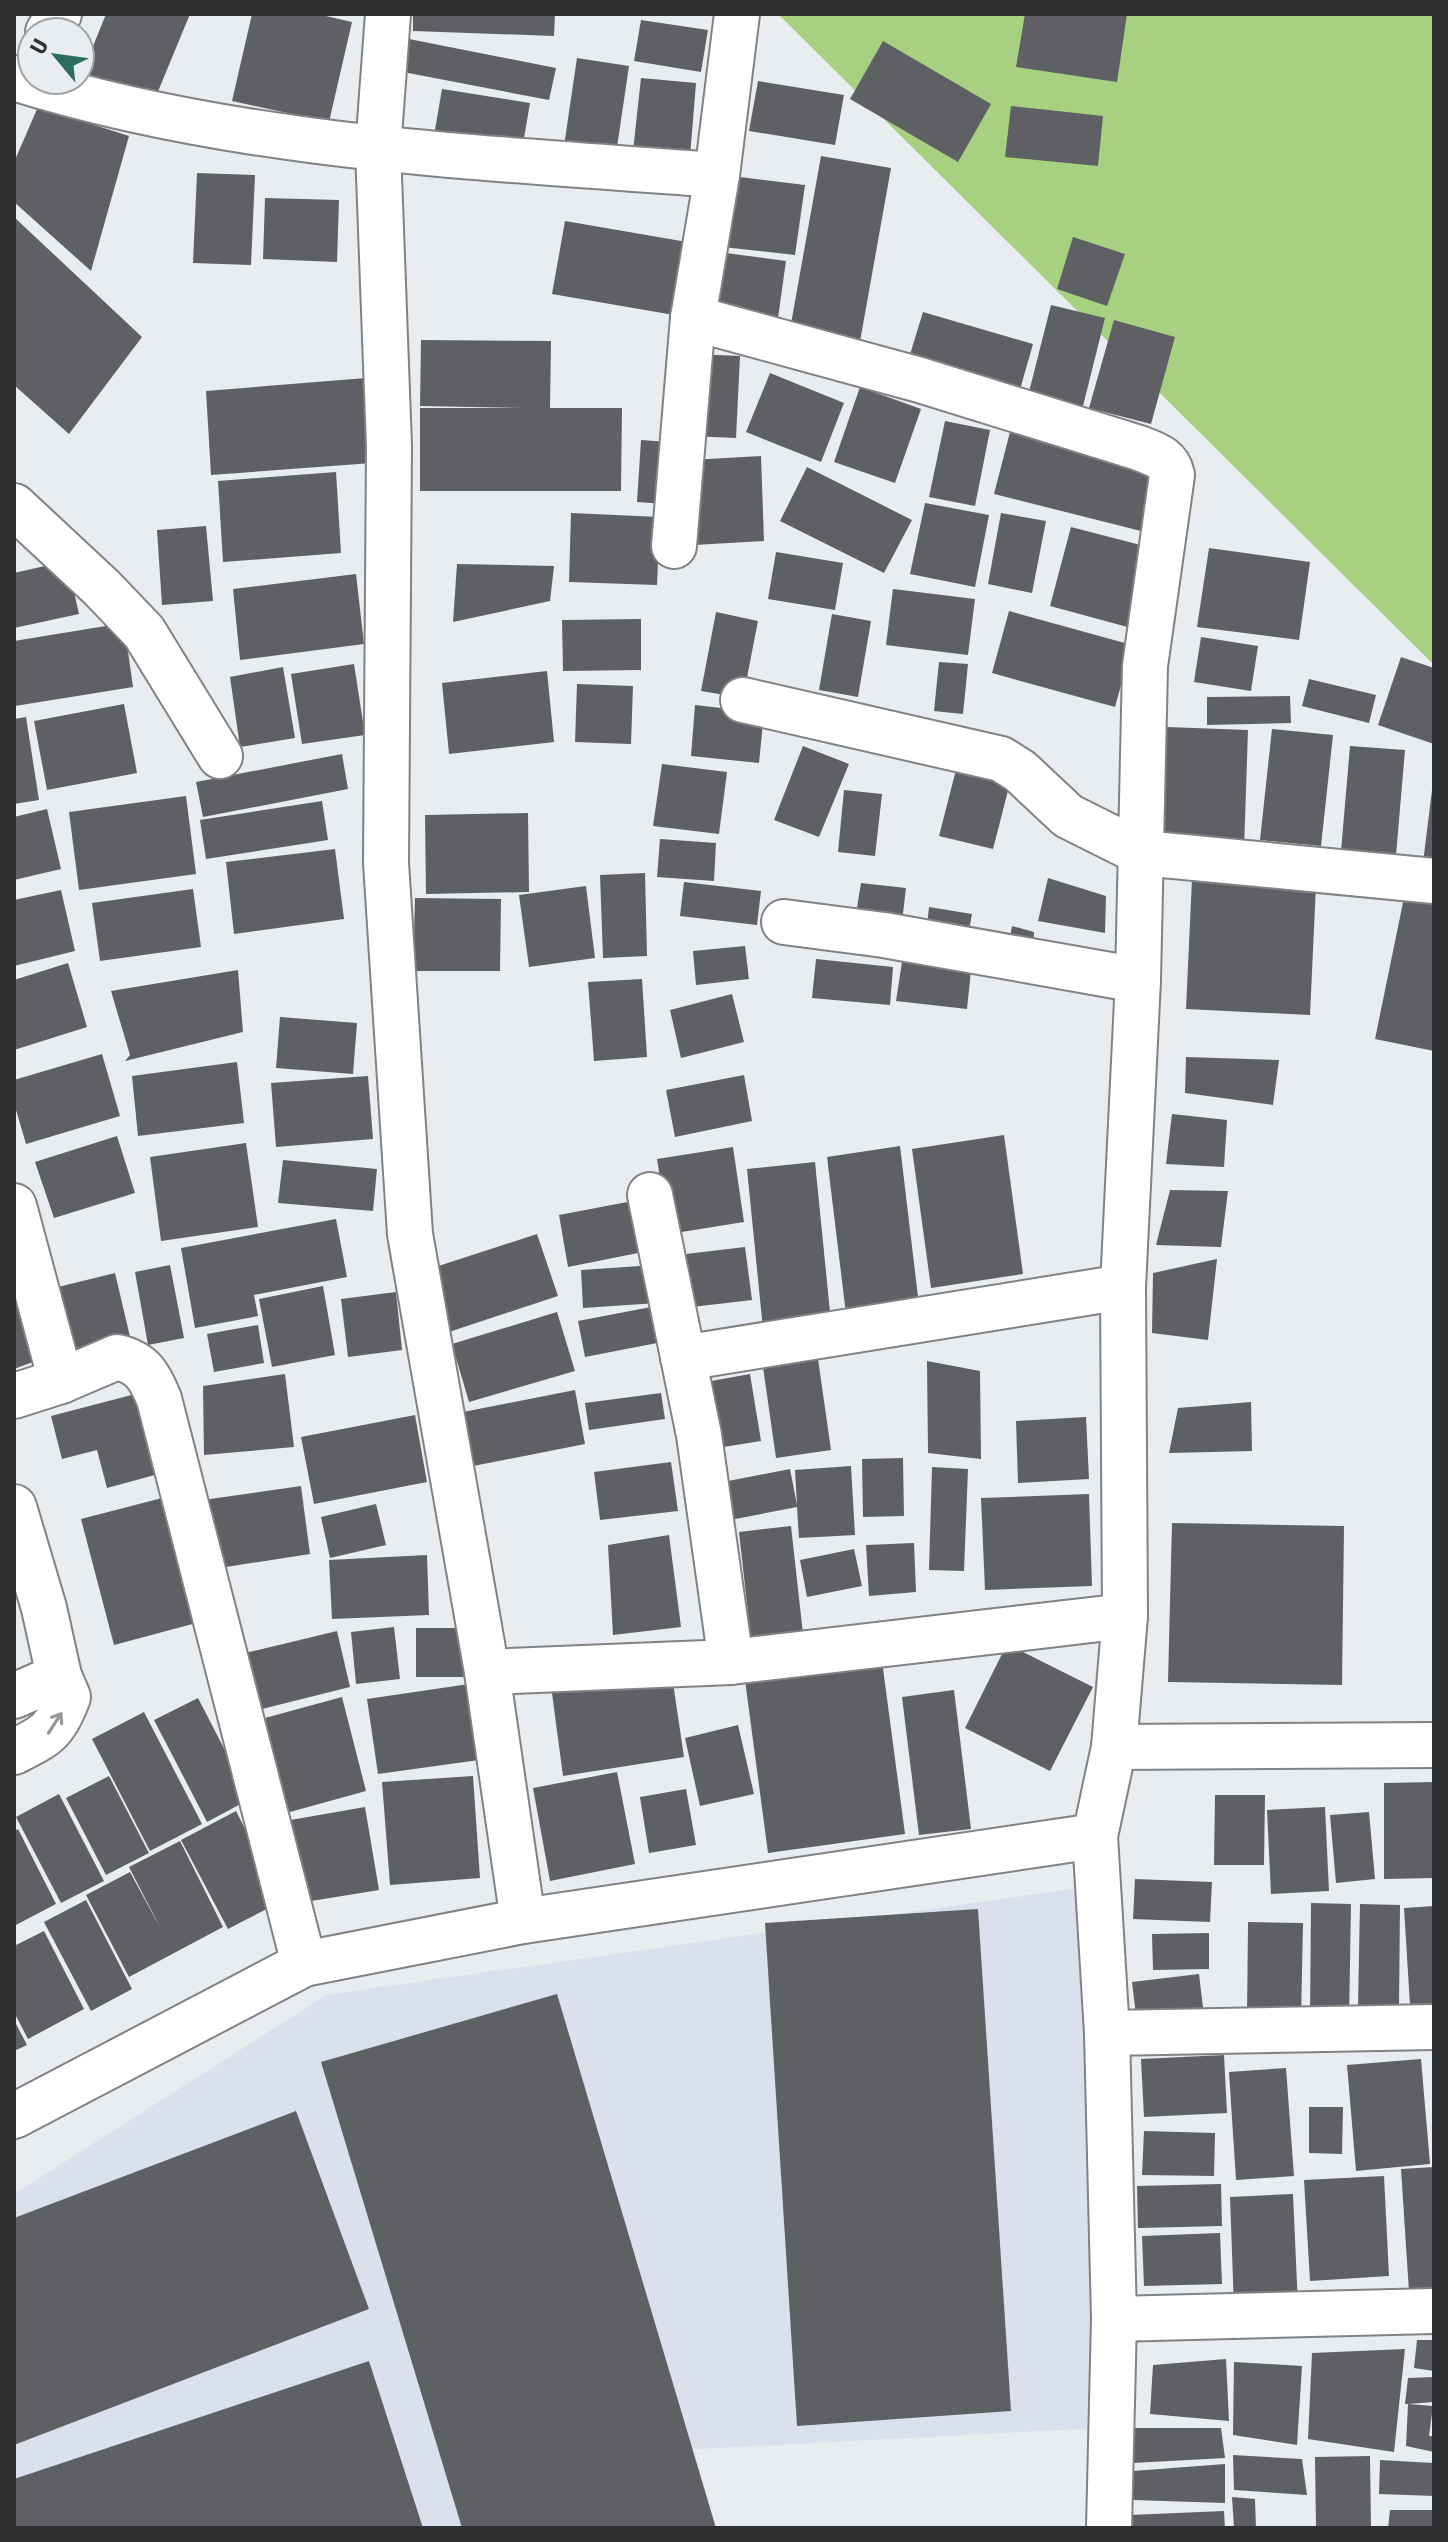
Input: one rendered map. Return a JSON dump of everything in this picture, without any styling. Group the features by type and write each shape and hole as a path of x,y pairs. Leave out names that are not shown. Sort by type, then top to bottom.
{"street":[{"path":"388,14 378,149 389,446 386,863 410,1234 487,1672 523,1921"},
{"path":"674,546 693,318 717,175 737,14"},
{"path":"87,96 172,120 378,149 717,175"},
{"path":"693,318 920,380 1139,448 1170,464 1172,475 1145,666 1138,980 1123,1287 1125,1616 1114,1747 1095,1836 1107,2033 1114,2319 1109,2528"},
{"path":"14,506 144,632 220,756"},
{"path":"743,700 1001,759 1020,771 1068,816 1142,853 1434,881"},
{"path":"784,922 884,935 1138,980"},
{"path":"650,1195 699,1435 731,1662"},
{"path":"14,1206 61,1381"},
{"path":"683,1358 1123,1287"},
{"path":"14,1396 61,1381 117,1357 140,1366 149,1375 159,1399 304,1964"},
{"path":"14,1507 44,1608 59,1676 68,1697 46,1736 14,1752"},
{"path":"487,1672 731,1662 1125,1616"},
{"path":"14,1696 59,1676"},
{"path":"1114,1747 1434,1745"},
{"path":"14,2116 304,1964 523,1921 1095,1836"},
{"path":"1107,2033 1434,2027"},
{"path":"1114,2319 1434,2311"}],"shaded area":[{"path":"1086,1887 1099,2428 661,2451 674,2528 14,2528 14,2194 326,1995"}],"green space":[{"path":"778,14 1434,14 1434,665"}],"building":[{"path":"106,14 190,14 152,106 96,82 96,39"},
{"path":"252,14 317,14 352,22 329,122 232,101"},
{"path":"413,14 555,14 554,36 413,31"},
{"path":"1025,14 1127,14 1117,82 1016,67"},
{"path":"641,20 708,30 701,72 634,61"},
{"path":"409,39 556,68 549,100 403,72"},
{"path":"883,41 991,104 958,162 850,99"},
{"path":"577,58 629,66 616,154 564,146"},
{"path":"641,78 696,83 690,157 633,151"},
{"path":"758,81 844,95 835,145 749,131"},
{"path":"442,89 530,103 523,144 435,130"},
{"path":"1011,106 1103,116 1098,166 1005,157"},
{"path":"38,107 129,136 91,271 14,202 14,162"},
{"path":"821,156 891,168 859,347 789,335"},
{"path":"197,173 255,175 251,265 193,263"},
{"path":"732,176 805,185 795,255 723,247"},
{"path":"265,198 339,200 337,262 263,259"},
{"path":"14,217 142,337 69,434 14,385"},
{"path":"565,221 687,242 674,315 552,294"},
{"path":"1073,237 1125,254 1107,306 1057,289"},
{"path":"711,251 786,261 777,325 703,314"},
{"path":"1051,305 1105,318 1083,406 1029,392"},
{"path":"923,312 1033,344 1019,393 908,361"},
{"path":"1114,320 1175,337 1151,424 1089,408"},
{"path":"421,340 551,341 550,408 622,408 621,491 420,491 420,408 524,408 420,406"},
{"path":"693,354 740,356 736,438 689,436"},
{"path":"770,373 844,403 821,462 746,432"},
{"path":"366,378 372,463 211,475 206,391"},
{"path":"860,387 921,409 895,483 834,462"},
{"path":"945,421 990,430 975,506 929,497"},
{"path":"1010,432 1157,469 1141,531 994,494"},
{"path":"641,440 669,442 665,504 637,502"},
{"path":"761,456 764,541 694,545 690,460"},
{"path":"807,467 912,520 884,573 780,521"},
{"path":"336,472 341,553 223,562 218,481"},
{"path":"925,503 989,515 975,587 910,574"},
{"path":"571,513 660,517 657,585 569,582"},
{"path":"1001,513 1046,521 1032,593 988,584"},
{"path":"206,526 213,601 162,605 157,530"},
{"path":"1071,527 1156,549 1135,629 1050,606"},
{"path":"1209,548 1310,562 1299,640 1197,627"},
{"path":"776,552 843,563 835,610 768,599"},
{"path":"67,561 79,614 14,628 14,573"},
{"path":"457,564 554,566 550,601 453,622"},
{"path":"356,574 364,644 240,660 233,589"},
{"path":"893,589 975,599 968,655 886,645"},
{"path":"1009,611 1132,645 1115,707 992,673"},
{"path":"716,612 758,621 743,698 701,691"},
{"path":"832,614 871,621 858,697 819,690"},
{"path":"641,619 641,670 563,671 562,620"},
{"path":"124,623 133,687 15,706 14,641"},
{"path":"1201,637 1258,646 1251,691 1194,682"},
{"path":"1401,657 1434,668 1434,744 1378,725"},
{"path":"939,662 968,664 963,714 934,711"},
{"path":"354,664 365,735 302,744 291,674"},
{"path":"283,667 295,738 240,747 230,677"},
{"path":"547,671 554,742 449,754 442,683"},
{"path":"1309,679 1376,695 1369,723 1302,706"},
{"path":"577,684 633,686 631,744 575,742"},
{"path":"1290,696 1291,723 1207,725 1207,697"},
{"path":"124,704 137,773 47,790 34,721"},
{"path":"695,705 764,713 759,763 691,756"},
{"path":"26,717 39,800 14,804 14,719"},
{"path":"1167,727 1248,730 1244,850 1163,847"},
{"path":"1272,729 1333,735 1321,846 1260,840"},
{"path":"803,746 849,764 819,837 774,820"},
{"path":"1350,746 1405,750 1395,867 1340,863"},
{"path":"342,754 348,789 203,817 196,782"},
{"path":"662,764 727,772 719,834 653,826"},
{"path":"957,766 1011,779 993,849 939,836"},
{"path":"844,790 882,794 875,856 838,852"},
{"path":"1434,791 1434,873 1422,871"},
{"path":"186,796 196,874 79,890 69,812"},
{"path":"322,801 328,840 206,859 200,820"},
{"path":"47,809 61,869 14,880 14,817"},
{"path":"528,813 529,892 426,894 425,815"},
{"path":"660,839 716,843 714,881 657,877"},
{"path":"335,849 344,919 234,934 226,862"},
{"path":"645,873 647,956 603,958 600,875"},
{"path":"1048,878 1106,896 1105,933 1038,921"},
{"path":"1192,879 1316,885 1310,1015 1186,1009"},
{"path":"684,882 761,891 757,925 680,916"},
{"path":"861,883 906,888 902,922 855,920"},
{"path":"1407,883 1434,889 1434,1051 1375,1039"},
{"path":"586,886 595,958 529,967 519,895"},
{"path":"193,889 201,947 100,961 92,903"},
{"path":"61,890 75,951 14,966 14,900"},
{"path":"415,898 501,899 500,971 413,971"},
{"path":"929,907 972,914 968,936 926,935"},
{"path":"1012,926 1034,932 1033,952 1008,950"},
{"path":"745,946 749,979 696,985 693,951"},
{"path":"816,959 893,967 890,1005 812,998"},
{"path":"902,962 971,971 967,1009 896,1001"},
{"path":"68,963 87,1027 14,1050 14,980"},
{"path":"238,970 243,1032 125,1061 130,1055 111,991"},
{"path":"642,979 647,1057 594,1061 588,982"},
{"path":"732,994 744,1042 681,1058 670,1010"},
{"path":"280,1017 357,1023 353,1074 276,1068"},
{"path":"102,1054 120,1116 26,1144 14,1103 14,1080"},
{"path":"1186,1057 1279,1060 1273,1105 1185,1093"},
{"path":"237,1062 244,1123 138,1136 132,1076"},
{"path":"744,1075 752,1121 675,1137 666,1090"},
{"path":"368,1076 373,1139 276,1147 271,1083"},
{"path":"1172,1114 1227,1120 1224,1167 1166,1164"},
{"path":"1004,1135 1023,1274 931,1288 912,1149"},
{"path":"117,1136 135,1193 54,1218 35,1162"},
{"path":"246,1143 258,1227 161,1241 150,1157"},
{"path":"900,1146 919,1305 846,1314 827,1157"},
{"path":"733,1147 744,1222 669,1234 657,1159"},
{"path":"283,1160 377,1169 373,1211 278,1203"},
{"path":"815,1162 831,1322 763,1329 747,1169"},
{"path":"1170,1190 1228,1191 1221,1247 1156,1245"},
{"path":"643,1199 653,1250 568,1267 559,1215"},
{"path":"336,1219 347,1277 254,1295 258,1316 195,1328 181,1248"},
{"path":"537,1234 558,1296 443,1334 423,1271"},
{"path":"745,1247 752,1300 692,1307 686,1254"},
{"path":"1217,1259 1208,1340 1152,1333 1153,1273"},
{"path":"170,1265 184,1338 148,1345 135,1272"},
{"path":"655,1265 657,1303 583,1308 581,1270"},
{"path":"115,1273 131,1341 70,1356 54,1288"},
{"path":"14,1285 41,1359 14,1369"},
{"path":"323,1286 335,1355 272,1367 259,1299"},
{"path":"396,1292 402,1350 348,1357 341,1299"},
{"path":"651,1307 657,1343 585,1357 578,1321"},
{"path":"557,1312 575,1371 469,1402 452,1344"},
{"path":"258,1325 264,1363 214,1372 207,1334"},
{"path":"818,1359 831,1450 776,1458 763,1367"},
{"path":"927,1361 980,1371 981,1459 928,1453"},
{"path":"285,1374 294,1447 204,1455 203,1386"},
{"path":"750,1374 761,1441 717,1448 706,1382"},
{"path":"575,1390 585,1444 458,1469 448,1415"},
{"path":"143,1392 162,1473 107,1488 97,1450 62,1459 51,1416"},
{"path":"661,1393 665,1419 589,1430 585,1403"},
{"path":"1251,1402 1252,1451 1169,1453 1178,1408"},
{"path":"415,1415 427,1482 314,1504 301,1437"},
{"path":"1086,1417 1089,1479 1018,1483 1016,1421"},
{"path":"903,1458 904,1516 863,1517 862,1459"},
{"path":"671,1462 678,1511 600,1520 594,1472"},
{"path":"851,1466 855,1535 799,1538 797,1507 725,1521 718,1483 790,1469 797,1505 795,1470"},
{"path":"932,1467 968,1469 964,1571 929,1570"},
{"path":"301,1486 310,1554 213,1569 203,1500"},
{"path":"1089,1494 1092,1586 985,1590 981,1498"},
{"path":"166,1497 200,1622 114,1645 81,1519"},
{"path":"376,1504 386,1545 330,1558 321,1517"},
{"path":"1172,1523 1344,1526 1342,1685 1168,1682"},
{"path":"791,1526 803,1634 751,1640 739,1532"},
{"path":"669,1535 681,1627 613,1635 608,1545"},
{"path":"914,1543 916,1592 869,1596 866,1545"},
{"path":"854,1549 862,1586 807,1597 800,1560"},
{"path":"427,1555 429,1615 332,1619 329,1560"},
{"path":"394,1627 400,1679 356,1684 351,1632"},
{"path":"416,1628 462,1628 463,1677 416,1677"},
{"path":"337,1631 350,1687 254,1711 241,1654"},
{"path":"1007,1644 1093,1687 1050,1771 965,1728"},
{"path":"882,1661 905,1834 768,1853 745,1680"},
{"path":"672,1676 684,1757 563,1776 552,1693"},
{"path":"469,1684 479,1760 378,1774 367,1699"},
{"path":"954,1690 971,1829 919,1835 902,1697"},
{"path":"342,1697 366,1791 279,1815 254,1721"},
{"path":"198,1698 250,1799 207,1822 154,1720"},
{"path":"144,1712 202,1824 150,1851 92,1739"},
{"path":"738,1725 754,1794 700,1806 685,1738"},
{"path":"617,1772 635,1864 550,1881 533,1788"},
{"path":"109,1776 149,1853 106,1875 66,1798"},
{"path":"473,1776 480,1878 390,1885 382,1782"},
{"path":"1434,1782 1434,1878 1384,1879 1384,1783"},
{"path":"686,1789 696,1845 649,1853 640,1797"},
{"path":"59,1794 104,1881 61,1903 16,1817"},
{"path":"1215,1795 1265,1795 1264,1865 1214,1865"},
{"path":"365,1807 379,1890 299,1903 285,1821"},
{"path":"1325,1807 1329,1891 1271,1894 1267,1810"},
{"path":"236,1811 282,1901 228,1929 181,1840"},
{"path":"1369,1812 1375,1879 1336,1883 1330,1815"},
{"path":"18,1829 56,1904 14,1926 14,1831"},
{"path":"180,1841 223,1927 129,1977 86,1895 130,1872 162,1931 129,1867"},
{"path":"1135,1879 1212,1882 1210,1922 1133,1919"},
{"path":"86,1900 132,1989 91,2011 44,1922"},
{"path":"1311,1903 1351,1904 1349,2020 1310,2020"},
{"path":"1360,1904 1400,1905 1399,2006 1358,2006"},
{"path":"1434,1906 1434,2004 1410,2005 1404,1908"},
{"path":"978,1909 1011,2411 797,2426 765,1923"},
{"path":"1248,1922 1303,1923 1301,2020 1247,2019"},
{"path":"44,1931 84,2009 28,2039 14,2012 14,1946"},
{"path":"1209,1933 1209,1969 1153,1970 1152,1934"},
{"path":"1199,1974 1204,2016 1137,2024 1132,1982"},
{"path":"557,1994 716,2528 462,2528 321,2062"},
{"path":"14,2020 27,2045 14,2051"},
{"path":"1224,2055 1227,2113 1144,2117 1141,2059"},
{"path":"1421,2059 1430,2164 1356,2171 1347,2065"},
{"path":"1286,2068 1294,2176 1236,2180 1229,2072"},
{"path":"1309,2107 1343,2107 1342,2154 1309,2153"},
{"path":"296,2111 369,2309 14,2445 14,2218"},
{"path":"1144,2131 1215,2133 1214,2176 1142,2175"},
{"path":"1434,2167 1434,2306 1410,2307 1401,2169"},
{"path":"1384,2176 1389,2276 1310,2281 1304,2180"},
{"path":"1221,2184 1222,2226 1138,2228 1137,2186"},
{"path":"1293,2194 1298,2306 1234,2308 1230,2197"},
{"path":"1220,2233 1222,2284 1144,2286 1142,2236"},
{"path":"1417,2340 1434,2340 1434,2371 1414,2368"},
{"path":"1405,2349 1394,2452 1308,2439 1312,2353"},
{"path":"1226,2359 1229,2421 1150,2414 1153,2365"},
{"path":"369,2361 423,2528 14,2528 14,2479"},
{"path":"1234,2362 1302,2366 1297,2445 1233,2435"},
{"path":"1434,2377 1434,2402 1405,2404 1408,2378"},
{"path":"1408,2404 1433,2406 1429,2436 1434,2436 1434,2452 1406,2446"},
{"path":"1134,2428 1221,2428 1225,2458 1133,2463"},
{"path":"1233,2455 1302,2459 1307,2495 1234,2490"},
{"path":"1370,2456 1371,2528 1316,2528 1315,2457"},
{"path":"1380,2460 1434,2463 1434,2496 1379,2494"},
{"path":"1225,2464 1225,2503 1133,2500 1133,2471"},
{"path":"1232,2497 1255,2499 1256,2528 1234,2528"},
{"path":"1390,2510 1434,2510 1434,2528 1388,2528"},
{"path":"1224,2511 1225,2528 1131,2528 1130,2515"}]}
